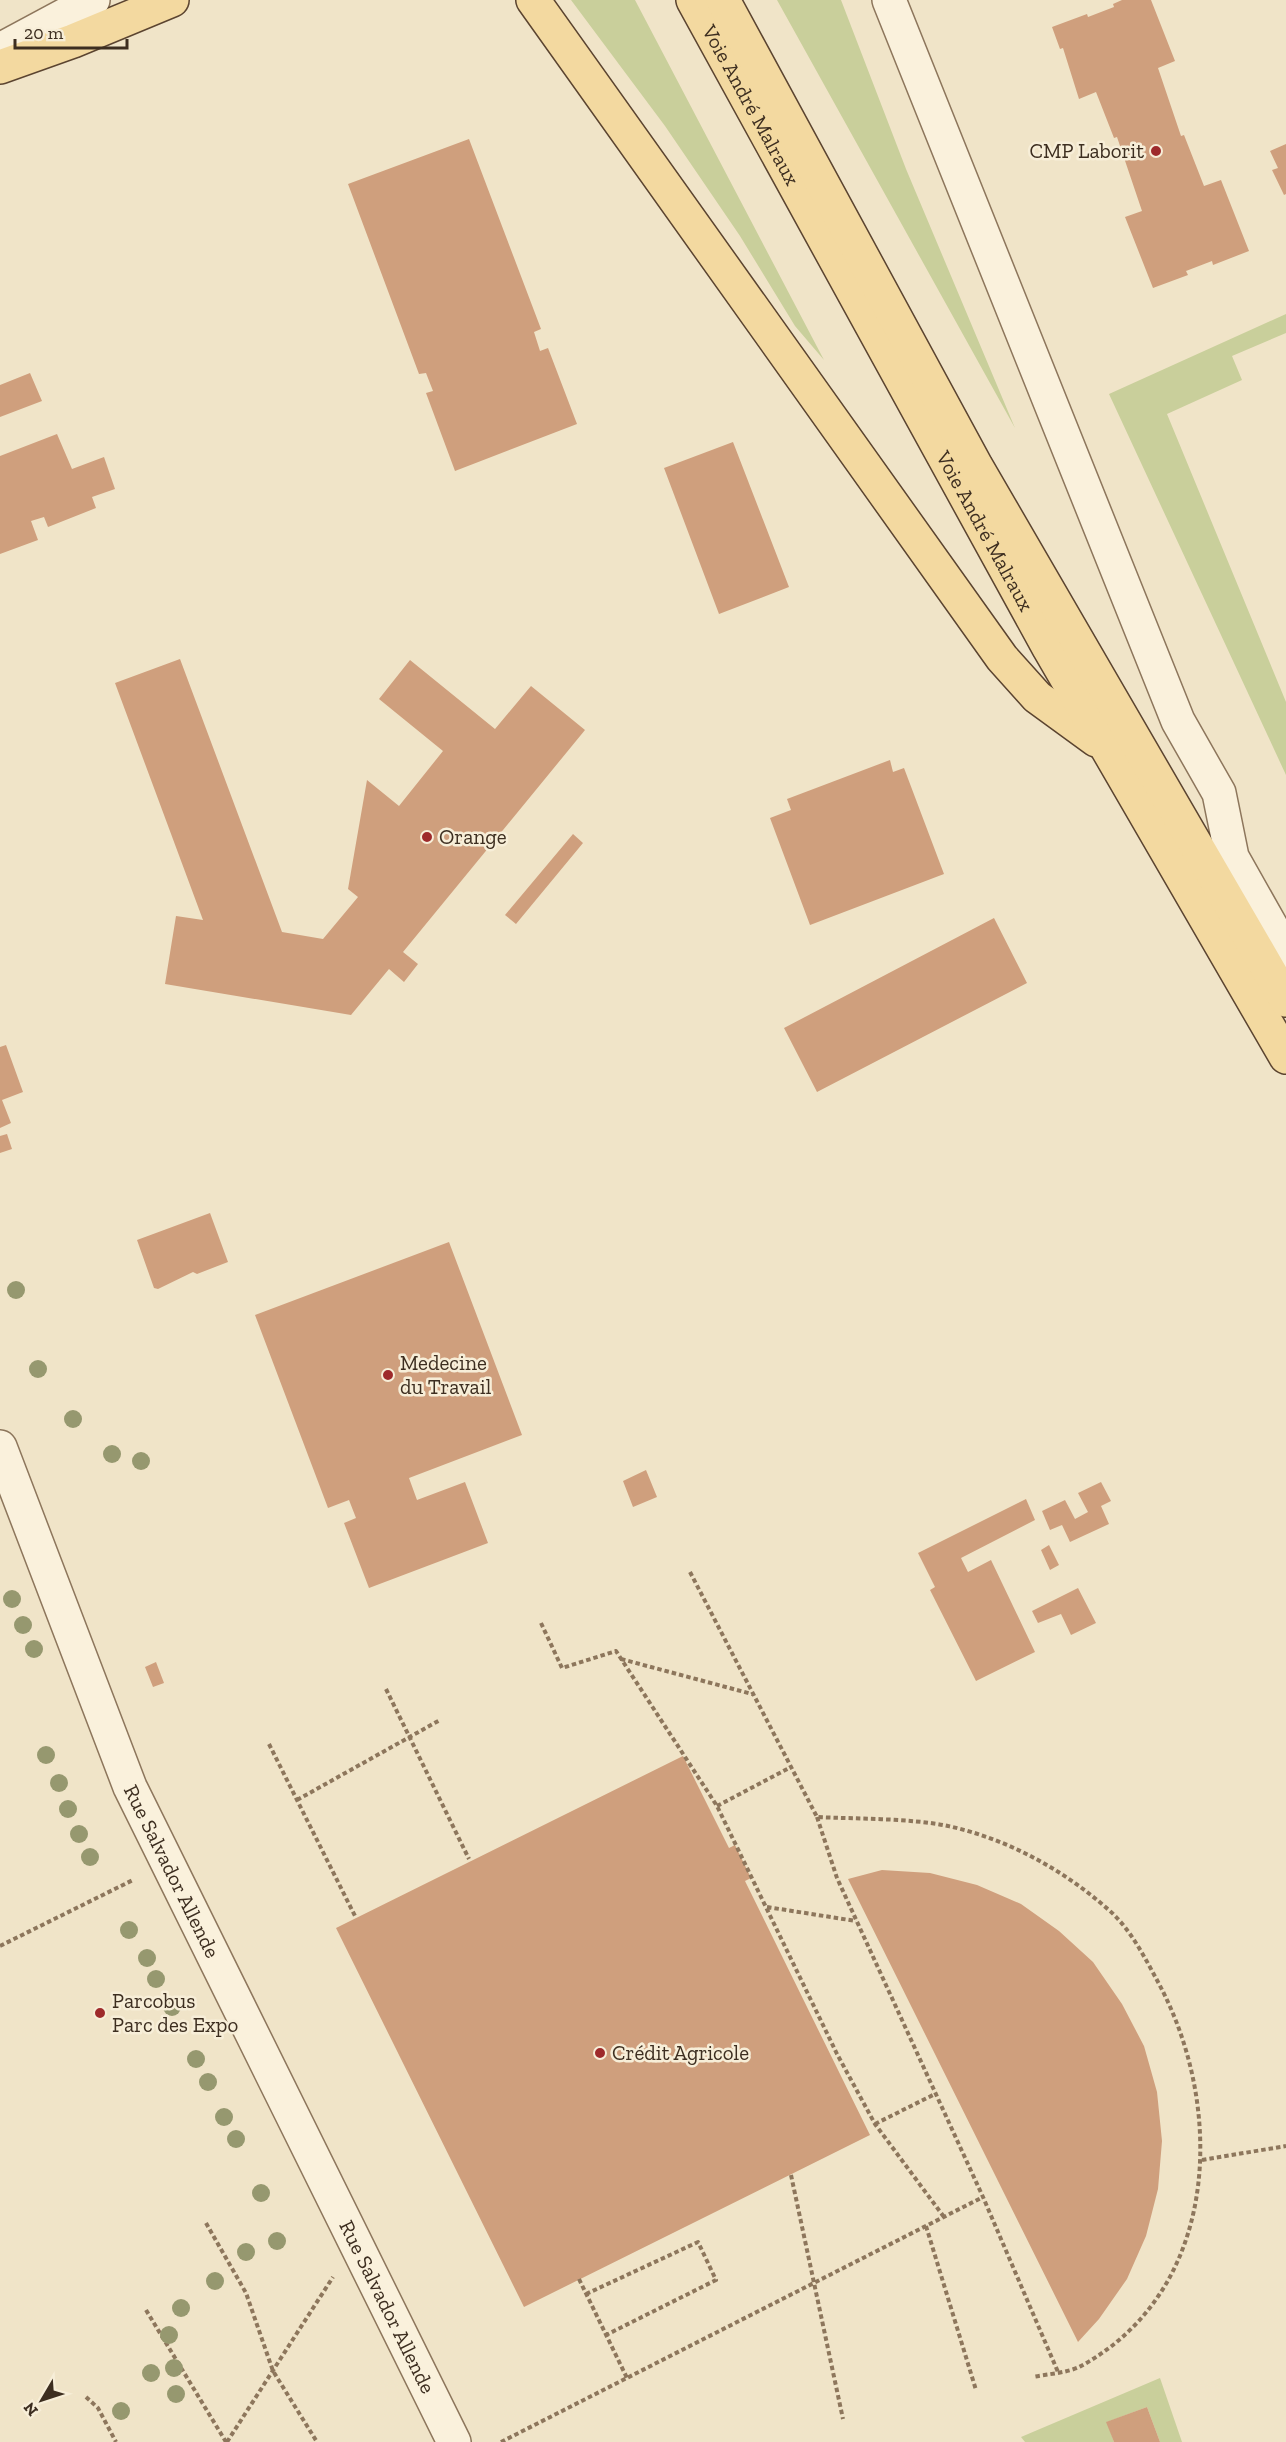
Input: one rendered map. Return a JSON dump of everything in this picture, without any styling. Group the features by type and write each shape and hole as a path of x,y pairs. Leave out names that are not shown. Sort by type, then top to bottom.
{"main road":[{"path":"0,68 172,0"},
{"path":"533,0 1002,658 1037,697 1104,746"},
{"name":"Voie André Malraux","path":"693,0 1104,746 1286,1057"},
{"name":"Voie André Malraux","path":"723,0 976,466 1286,1000"}],"street":[{"path":"0,50 93,0"},
{"path":"889,0 1178,721 1219,793 1232,857 1286,953"},
{"name":"Rue Salvador Allende","path":"0,1447 130,1787 454,2442"}],"path":[{"path":"690,1572 817,1816 837,1878 982,2197 1058,2372"},
{"path":"541,1623 562,1668 616,1651 717,1806 837,2054 875,2124 944,2217"},
{"path":"620,1658 753,1694"},
{"path":"386,1689 469,1859"},
{"path":"297,1800 440,1720"},
{"path":"269,1744 357,1918"},
{"path":"717,1806 791,1767"},
{"path":"817,1816 946,1826 991,1837 1044,1863 1112,1912 1141,1950 1175,2014 1196,2084 1202,2160 1184,2243 1168,2281 1152,2304 1114,2343 1079,2367 1032,2377"},
{"path":"0,1946 133,1880"},
{"path":"766,1907 856,1921"},
{"path":"875,2124 935,2094"},
{"path":"1202,2160 1286,2146"},
{"path":"790,2175 843,2419"},
{"path":"501,2442 982,2197"},
{"path":"206,2223 246,2293 273,2371 317,2442"},
{"path":"926,2226 976,2390"},
{"path":"586,2294 698,2242 703,2251 716,2280 606,2335"},
{"path":"146,2310 227,2442 354,2243"},
{"path":"579,2279 627,2378"},
{"path":"86,2397 98,2408 116,2442"}],"green space":[{"path":"571,0 635,0 824,360 795,326 740,236 665,126"},
{"path":"777,0 841,0 906,169 1015,428"},
{"path":"1286,314 1286,333 1232,356 1242,380 1167,414 1286,702 1286,775 1109,394"},
{"path":"1160,2378 1182,2442 1160,2442 1147,2407 1107,2422 1114,2442 1025,2442 1021,2437"}],"building":[{"name":"CMP Laborit","path":"1122,0 1151,0 1175,61 1158,68 1181,136 1184,135 1204,186 1221,180 1249,251 1213,265 1212,261 1186,271 1188,275 1153,288 1125,217 1142,211 1117,137 1114,138 1096,92 1079,99 1063,48 1060,49 1052,27 1114,7 1113,4"},
{"path":"469,139 541,329 534,332 540,351 548,348 577,424 455,471 426,393 433,391 426,373 419,374 348,184"},
{"path":"1286,144 1286,194 1284,195 1272,170 1278,168 1270,151"},
{"path":"30,373 42,401 0,417 0,385"},
{"path":"57,434 72,469 104,457 115,489 92,497 96,508 48,527 44,517 31,521 38,540 0,554 0,456"},
{"path":"733,442 789,587 719,614 664,468"},
{"name":"Orange","path":"180,659 282,932 323,939 358,897 348,889 367,780 399,806 443,751 379,699 410,660 495,729 531,686 585,730 403,952 418,964 404,982 389,969 351,1015 165,984 176,916 203,920 115,683"},
{"path":"890,760 893,772 904,768 944,874 810,925 770,818 791,810 787,799"},
{"path":"573,834 583,843 516,924 505,915"},
{"path":"994,918 1027,983 817,1092 784,1028"},
{"path":"6,1045 23,1092 2,1100 11,1123 0,1128 0,1047"},
{"path":"7,1134 12,1149 0,1153 0,1136"},
{"path":"210,1213 228,1262 197,1274 193,1272 158,1289 154,1288 137,1240"},
{"name":"Medecine du Travail","path":"449,1242 522,1435 409,1478 417,1500 465,1482 488,1543 369,1588 344,1523 356,1518 349,1500 328,1508 255,1315"},
{"path":"646,1470 657,1497 633,1507 623,1481"},
{"path":"1101,1482 1111,1501 1101,1506 1109,1524 1070,1542 1062,1525 1050,1530 1042,1511 1065,1500 1075,1519 1088,1512 1078,1493"},
{"path":"1026,1499 1035,1520 961,1558 968,1572 991,1560 1035,1652 976,1681 930,1590 935,1587 918,1553"},
{"path":"1049,1545 1059,1565 1050,1570 1041,1550"},
{"path":"1078,1588 1096,1623 1071,1635 1061,1614 1038,1623 1032,1611"},
{"path":"156,1662 164,1683 153,1687 145,1667"},
{"path":"683,1756 729,1848 735,1845 751,1878 745,1881 870,2135 524,2307 336,1928"},
{"path":"882,1870 930,1873 977,1885 1021,1904 1059,1931 1093,1962 1122,2004 1144,2046 1157,2092 1162,2141 1158,2189 1146,2236 1127,2279 1099,2319 1078,2342 848,1879"},
{"path":"1147,2407 1160,2442 1114,2442 1106,2422"}],"place":[{"name":"CMP Laborit","path":"1156,151"},
{"name":"Orange","path":"427,837"},
{"name":"Medecine du Travail","path":"388,1375"},
{"name":"Parcobus Parc des Expo","path":"100,2013"},
{"name":"Crédit Agricole","path":"600,2053"}]}
